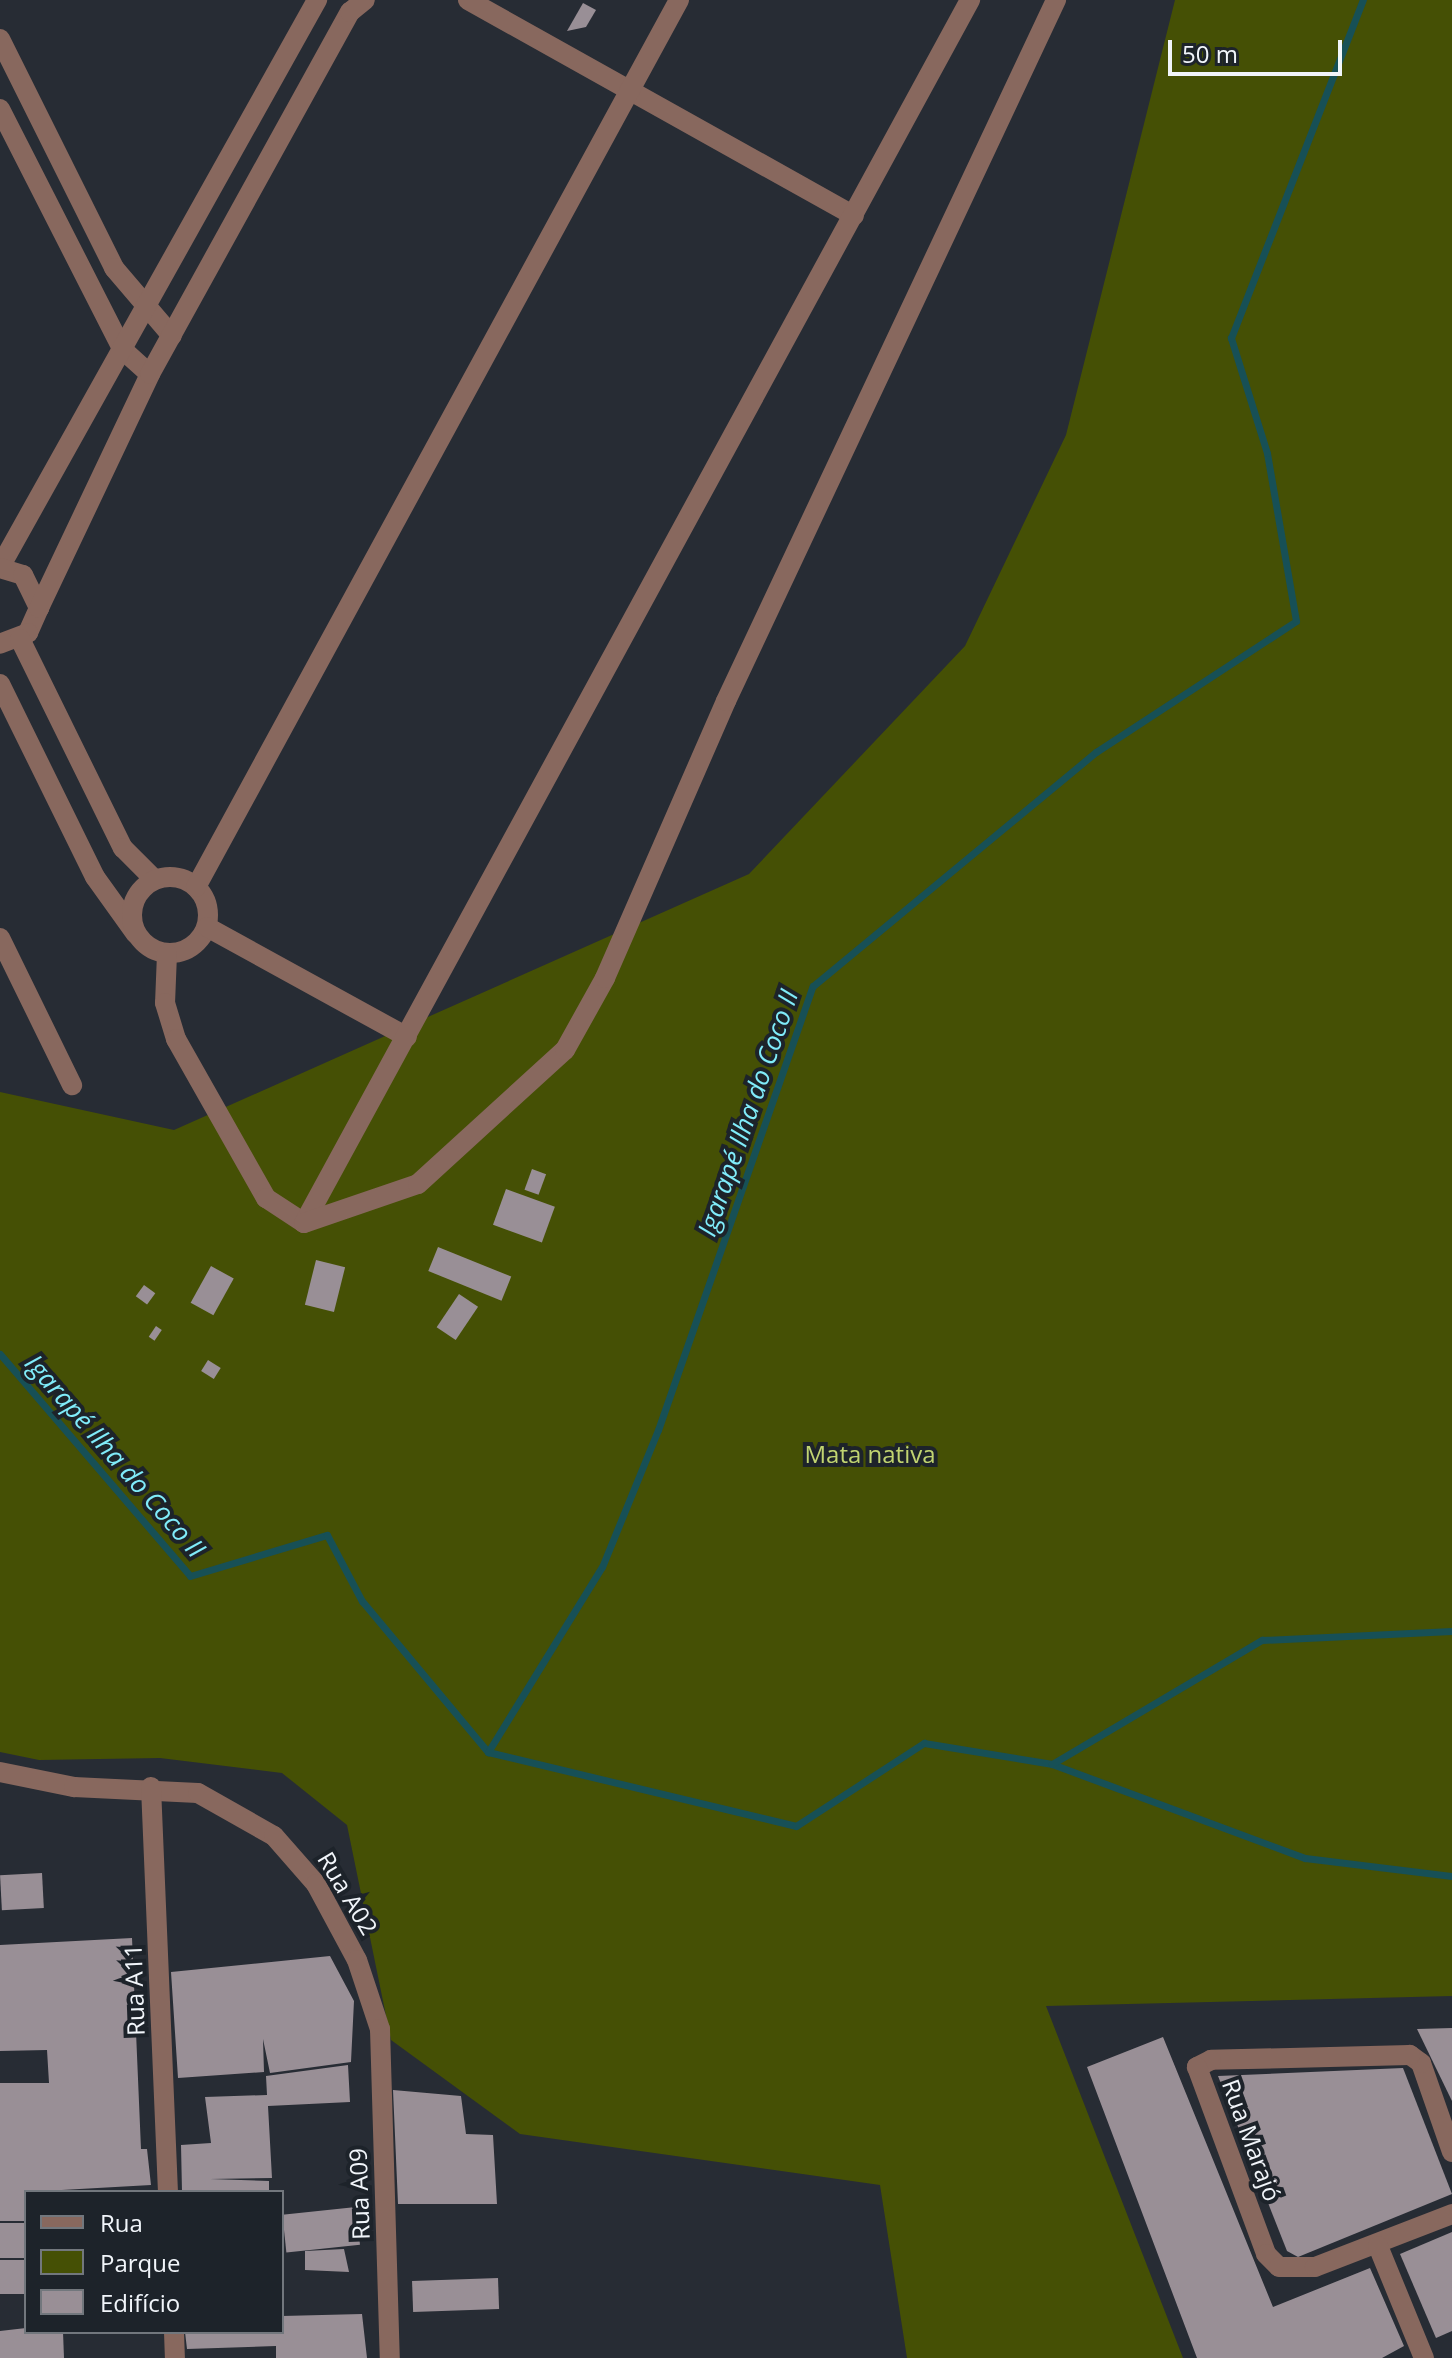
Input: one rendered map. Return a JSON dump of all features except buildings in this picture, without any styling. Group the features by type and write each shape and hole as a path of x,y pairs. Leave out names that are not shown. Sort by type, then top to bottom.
{"street":[{"path":"39,608 32,585 0,568 317,0"},
{"path":"155,880 123,848 34,672 10,642 39,608 150,374 350,12 365,0"},
{"path":"468,0 854,216"},
{"path":"196,887 679,0"},
{"path":"304,1223 970,0"},
{"path":"304,1223 418,1184 565,1050 605,978 726,701 1056,0"},
{"path":"0,39 94,231 144,310 172,336"},
{"path":"0,109 123,350 150,374"},
{"path":"34,672 1,690 95,877 136,934 167,954 192,947 207,927 207,905 196,887 178,878 155,880 132,909 136,934"},
{"path":"207,927 407,1037"},
{"path":"0,938 72,1085"},
{"path":"167,954 165,1003 176,1039 266,1198 304,1223"},
{"name":"Rua A02","path":"0,1772 74,1787 151,1787 198,1793 232,1808 296,1857 357,1960 380,2029"},
{"name":"Rua A11","path":"151,1787 168,2190"},
{"name":"Rua A09","path":"380,2029 390,2358"},
{"name":"Rua Marajó","path":"1452,2152 1421,2063 1410,2055 1226,2059 1197,2067 1266,2254 1279,2267 1315,2267 1378,2246 1452,2214"},
{"path":"1378,2246 1424,2358"},
{"path":"174,2334 175,2358"}],"green space":[{"name":"Mata nativa","path":"1175,0 1452,0 1452,1996 1046,2006 1183,2358 907,2358 880,2185 520,2134 391,2040 347,1825 282,1773 160,1758 39,1760 0,1752 0,1092 174,1130 749,874 965,646 1066,435"}],"waterway":[{"name":"Igarapé Ilha do Coco II","path":"0,1354 190,1576 327,1535 362,1601 488,1752 602,1567 658,1430 813,986 1096,752 1296,621 1267,453 1231,338 1363,0"},
{"path":"1052,1764 1262,1640 1452,1631"},
{"path":"488,1752 796,1826 924,1743 1052,1764 1305,1858 1452,1876"}]}
